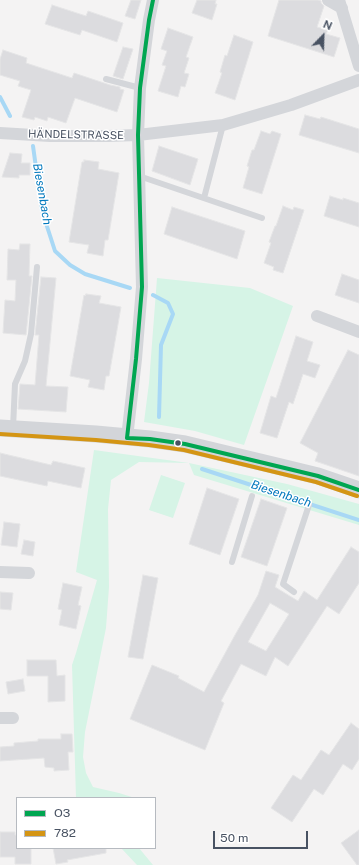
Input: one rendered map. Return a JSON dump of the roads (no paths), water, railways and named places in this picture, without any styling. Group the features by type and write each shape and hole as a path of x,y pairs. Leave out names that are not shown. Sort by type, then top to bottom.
{"street":[{"path":"126,438 136,359 142,287 138,135 140,88 153,0"},
{"path":"328,0 340,4 359,66"},
{"name":"HÄNDELSTRASSE","path":"0,133 50,136 138,135 223,125 291,105 359,80"},
{"path":"317,316 359,332"},
{"path":"6,429 72,432 150,439 184,444 281,466 318,476 359,490"},
{"path":"0,572 29,573"},
{"path":"0,718 13,718"}],"lane":[{"path":"106,79 140,88"},
{"path":"204,198 223,125"},
{"path":"139,176 262,218"},
{"path":"6,429 15,384 25,360 31,334 37,267"},
{"path":"232,562 252,496"},
{"path":"294,592 283,584 309,505"}],"waterway":[{"name":"Biesenbach","path":"0,97 10,116"},
{"name":"Biesenbach","path":"33,146 42,211 55,251 70,265 85,274 130,288"},
{"name":"Biesenbach","path":"153,295 168,303 173,314 161,345 159,417"},
{"name":"Biesenbach","path":"202,469 359,520"}]}
